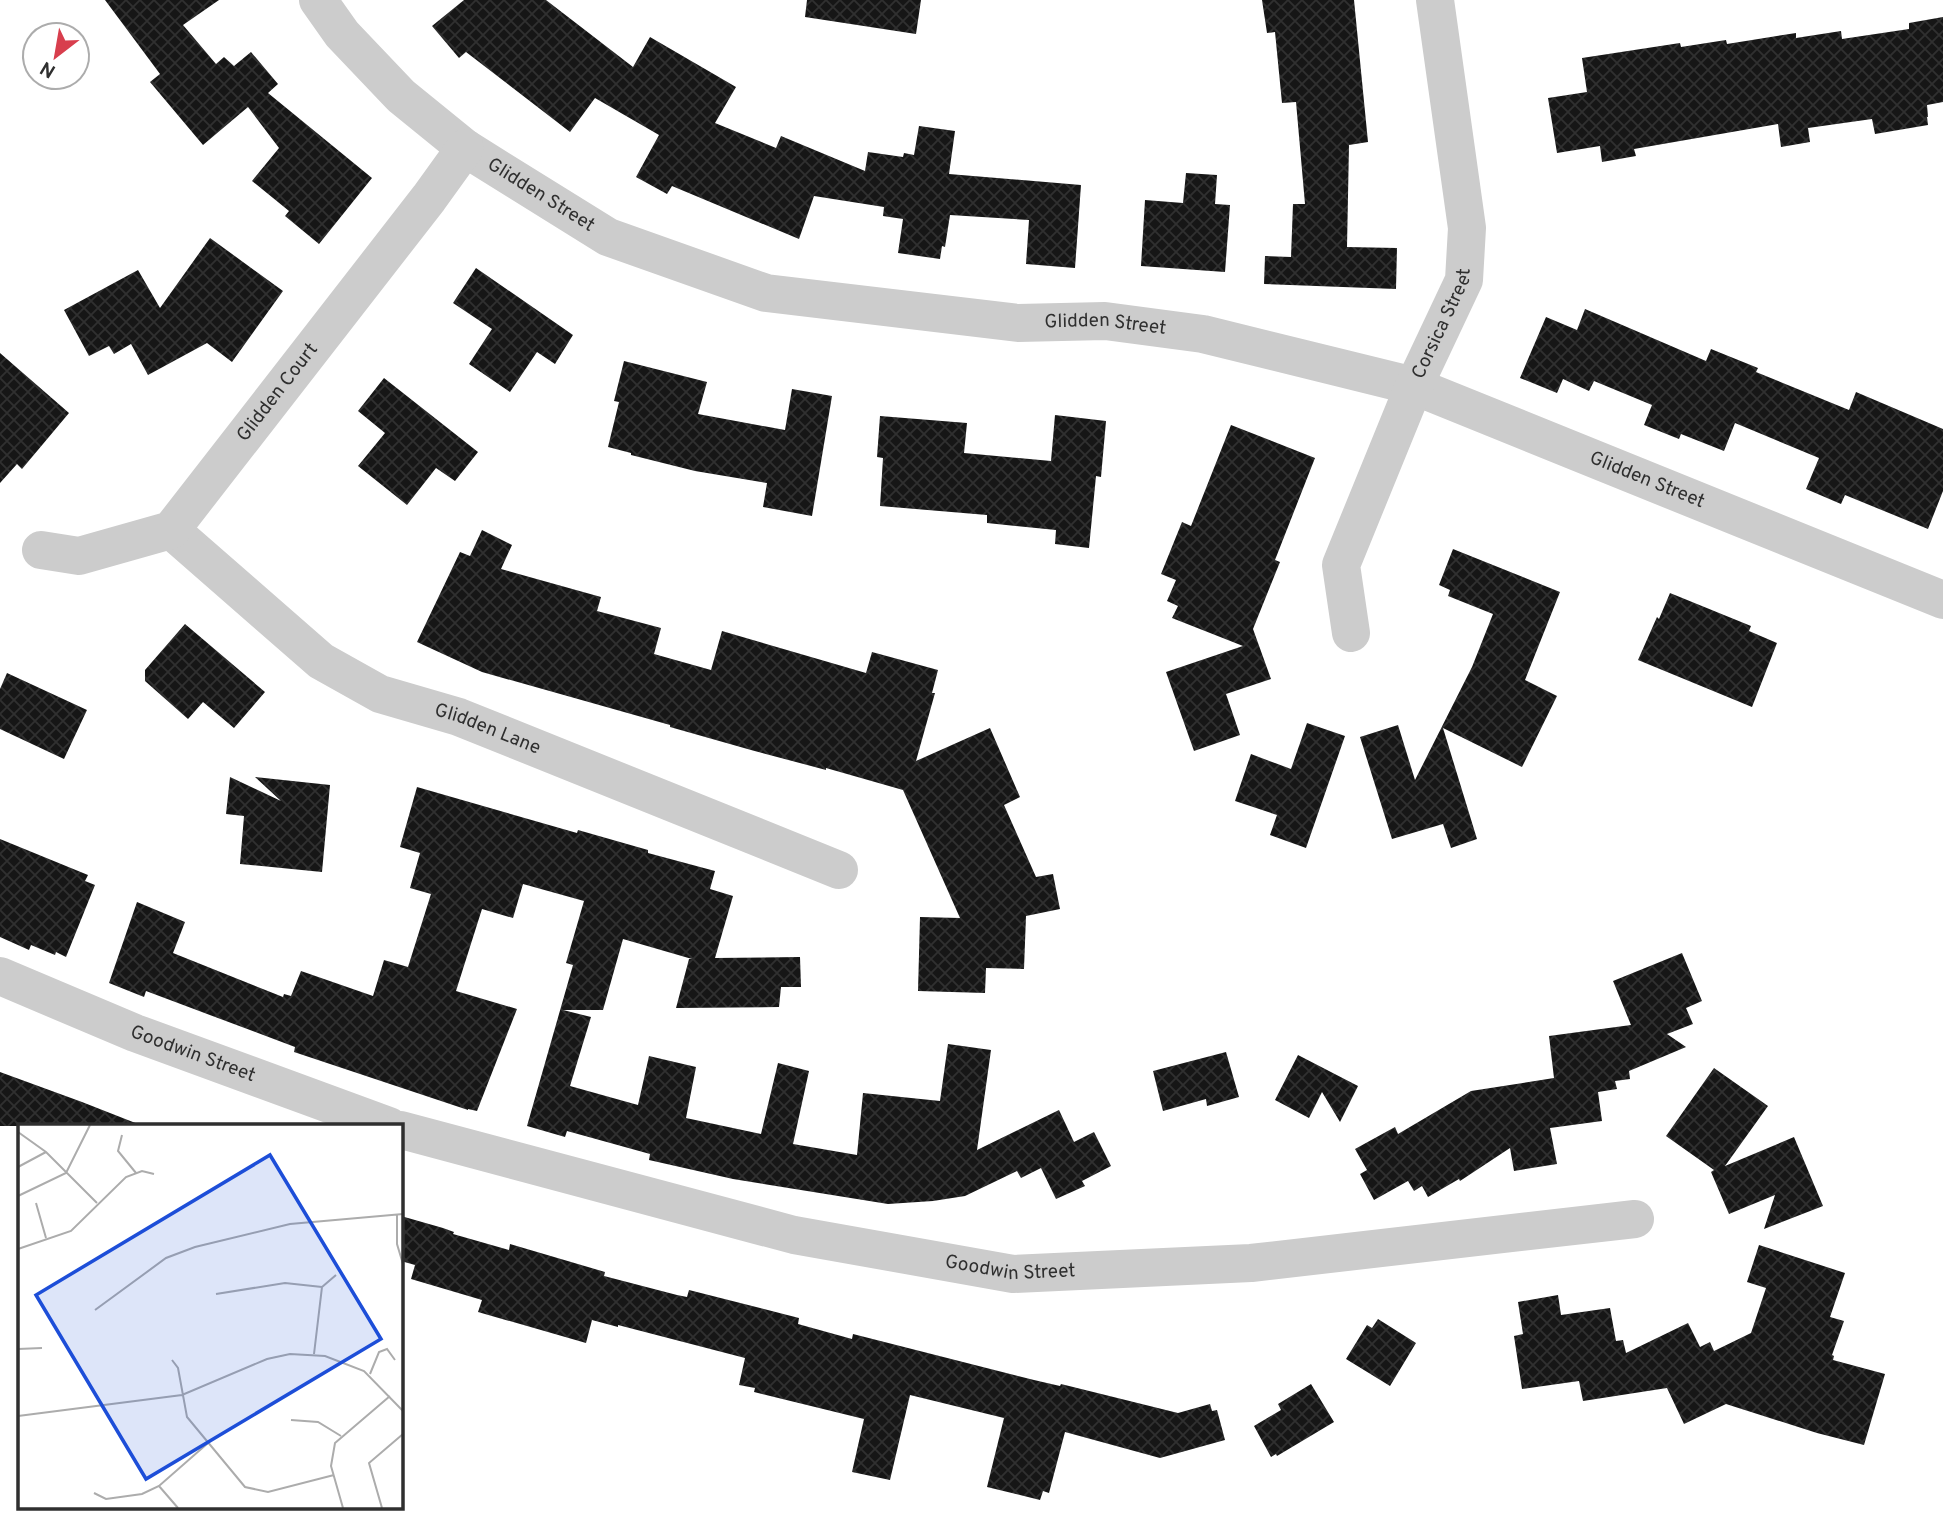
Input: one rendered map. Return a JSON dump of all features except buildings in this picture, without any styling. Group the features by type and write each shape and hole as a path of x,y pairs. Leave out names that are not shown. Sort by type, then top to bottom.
{"street":[{"name":"Glidden Street","path":"318,0 342,34 401,96 465,148 608,237 766,293 1018,323 1105,321 1203,334 1414,386 1943,600"},
{"name":"Corsica Street","path":"1352,633 1341,565 1414,386 1464,280 1467,228 1435,0"},
{"name":"Glidden Court","path":"172,530 465,148"},
{"path":"41,550 79,556 172,530"},
{"name":"Glidden Lane","path":"172,530 321,661 380,694 459,717 839,870"},
{"name":"Goodwin Street","path":"0,976 135,1033 384,1124"},
{"name":"Goodwin Street","path":"402,1130 794,1234 1013,1274 1251,1264 1634,1219"}]}
